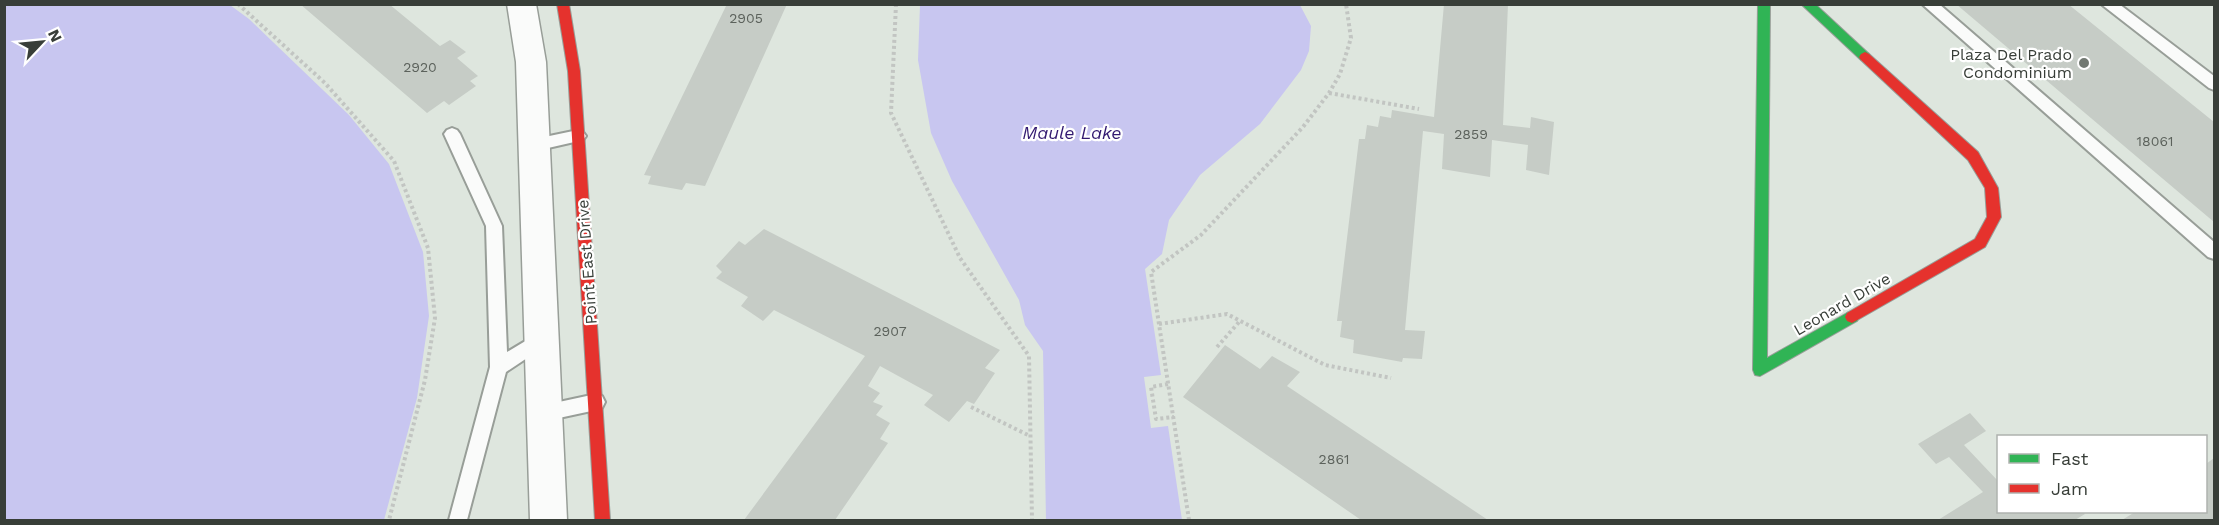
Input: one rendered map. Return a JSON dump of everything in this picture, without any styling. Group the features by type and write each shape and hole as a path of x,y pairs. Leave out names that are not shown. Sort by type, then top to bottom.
{"street":[{"path":"521,4 531,62 549,520"},
{"name":"Point East Drive","path":"562,4 574,71 603,520"},
{"name":"Leonard Drive","path":"1764,4 1760,370 1980,243 1994,217 1990,188 1973,156 1807,4"}],"lane":[{"path":"1929,4 2214,252"},
{"path":"2108,4 2214,84"},
{"path":"452,134 494,226 499,366 458,520"},
{"path":"535,145 578,136"},
{"path":"499,366 542,339"},
{"path":"545,413 596,402"}],"path":[{"path":"238,4 325,83 394,161 428,248 435,318 425,380 389,520"},
{"path":"896,4 891,113 960,258 1029,356 1032,520"},
{"path":"1189,520 1151,272 1201,235 1303,127 1329,93 1340,74 1351,38 1352,26 1346,4"},
{"path":"1329,93 1419,109"},
{"path":"1159,324 1227,314 1325,365 1391,378"},
{"path":"1217,347 1240,321"},
{"path":"1168,384 1151,387 1156,419 1174,417"},
{"path":"971,407 1030,436"}],"water":[{"path":"4,5 230,5 249,19 349,115 389,164 423,252 429,316 417,398 384,520 5,520"},
{"name":"Maule Lake","path":"920,5 1300,5 1311,26 1309,51 1301,70 1260,124 1200,175 1169,220 1162,254 1145,269 1161,375 1144,377 1151,428 1168,426 1182,520 1046,520 1043,351 1025,325 1019,300 952,181 931,133 918,60"}],"building":[{"path":"300,4 389,4 440,46 450,40 466,52 457,58 478,76 470,81 476,86 449,105 444,101 427,113"},
{"path":"727,4 787,4 705,186 686,183 682,190 648,184 651,176 644,175"},
{"path":"1444,4 1508,4 1503,125 1530,128 1531,117 1554,122 1549,175 1526,170 1528,145 1492,140 1490,177 1442,169 1444,134 1423,131 1405,330 1425,331 1422,359 1403,358 1402,362 1353,353 1354,340 1340,337 1342,321 1337,321 1359,139 1365,139 1367,125 1378,127 1380,116 1391,118 1392,110 1434,117"},
{"name":"Plaza Del Prado Condominium","path":"1956,4 2068,4 2214,122 2214,222"},
{"path":"764,229 1000,350 985,368 995,373 974,404 967,401 949,422 924,405 933,395 880,366 868,386 880,393 873,402 883,406 876,415 890,423 880,439 888,443 835,520 744,520 865,356 774,310 763,321 741,306 748,297 716,278 722,272 716,266 739,241 745,245"},
{"path":"1225,345 1260,369 1272,356 1300,372 1287,386 1488,520 1361,520 1183,397"},
{"path":"1970,413 1986,431 1964,445 1997,480 1997,513 2085,514 2075,520 1938,520 1983,492 1949,457 1936,464 1918,444"},
{"path":"2214,458 2214,520 2122,520 2133,513 2207,513 2207,463"}],"traffic: fast":[{"path":"1764,4 1760,370 1852,317"},
{"path":"1807,4 1865,57"}],"traffic: jam":[{"path":"563,4 574,71 603,520"},
{"path":"1852,317 1980,243 1994,217 1991,188 1973,156 1865,57"}],"place":[{"name":"Plaza Del Prado Condominium","path":"2084,63"}]}
